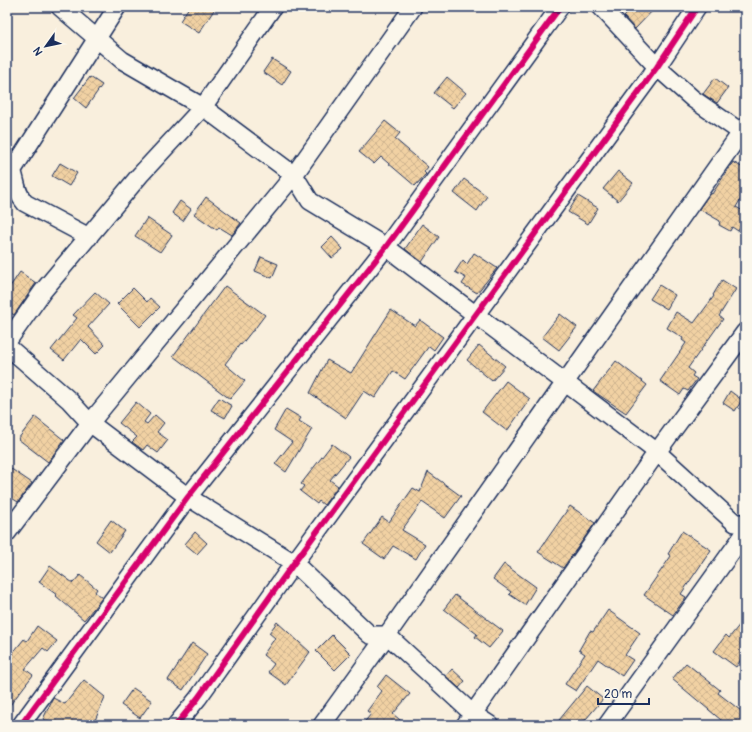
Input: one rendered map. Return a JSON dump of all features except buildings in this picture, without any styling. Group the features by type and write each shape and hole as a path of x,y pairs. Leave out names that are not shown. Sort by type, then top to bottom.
{"street":[{"path":"60,7 122,60 202,106 294,175 310,201 386,247 657,452 735,524 745,523"},
{"path":"89,237 25,203 19,197 10,163 117,7"},
{"path":"7,342 43,292 140,175 202,106 273,7"},
{"path":"7,533 90,423 294,175 413,7"},
{"path":"21,725 188,497 386,247 560,7"},
{"path":"322,725 387,636 565,382 744,131 693,99 657,67 601,7"},
{"path":"176,725 198,698 294,563 657,67 696,7"},
{"path":"469,719 657,452 745,332"},
{"path":"7,346 69,400 90,423 188,497 294,563 370,635 387,636 469,719 490,725"},
{"path":"607,725 745,533"}],"cycle path":[{"path":"21,725 188,497 386,247 560,7"},
{"path":"176,725 198,698 294,563 657,67 697,7"}]}
